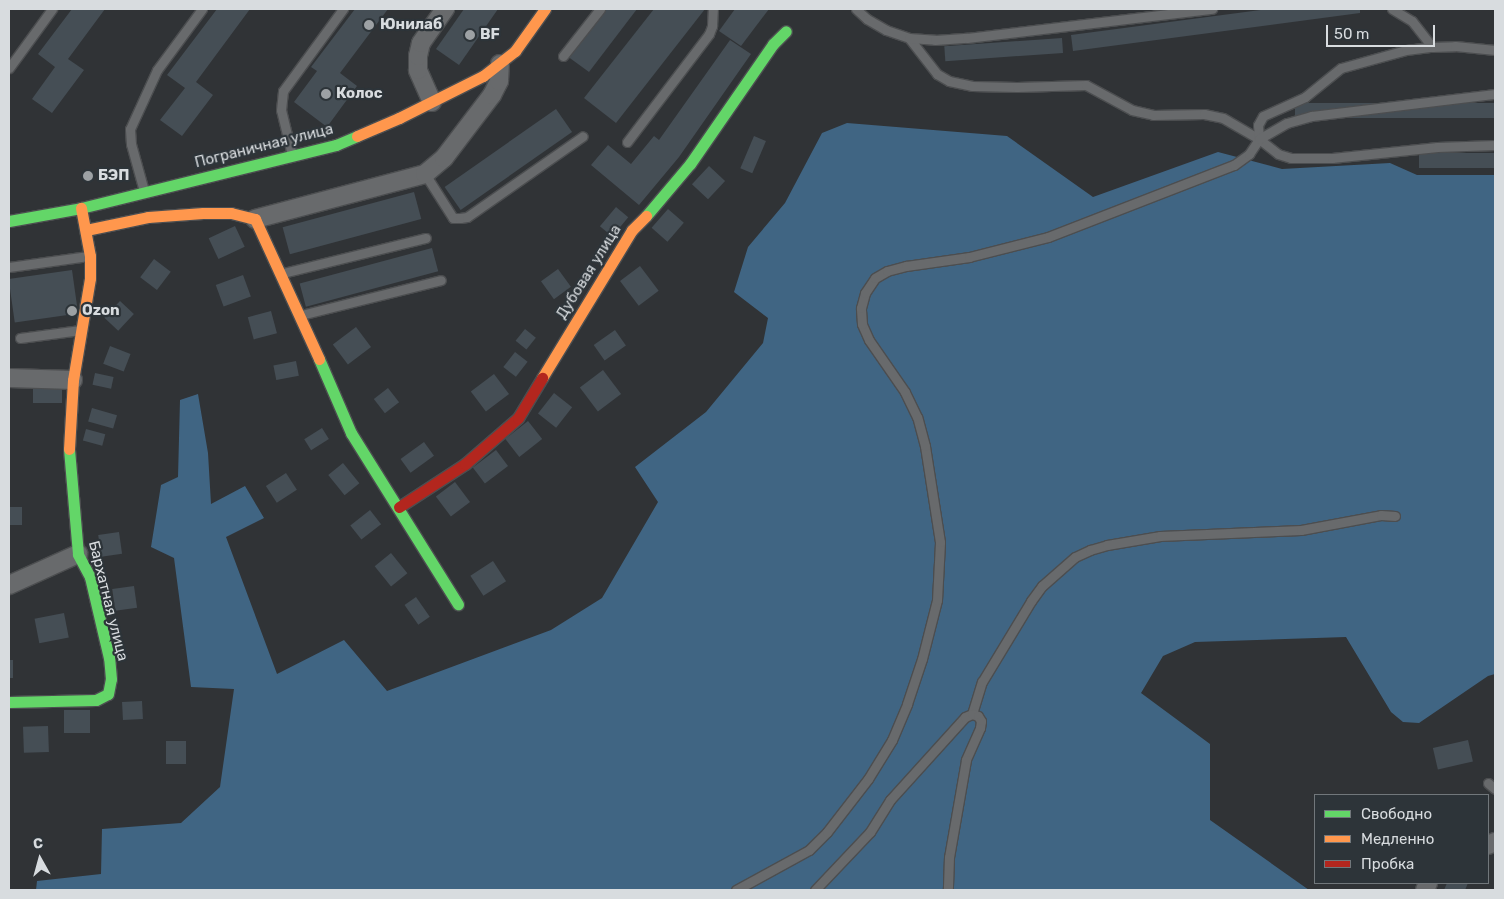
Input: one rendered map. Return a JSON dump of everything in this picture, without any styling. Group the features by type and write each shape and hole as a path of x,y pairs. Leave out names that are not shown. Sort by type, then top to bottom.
{"street":[{"path":"432,102 418,70 418,56 421,44 445,9"},
{"name":"Пограничная улица","path":"11,217 81,208 336,145 432,102 483,76 515,51 546,9"},
{"name":"Дубовая улица","path":"399,507 465,464 518,418 632,230 690,164 773,44 786,31"},
{"path":"86,230 148,217 202,213 231,212 255,219 425,174 444,158 492,95 499,81 500,64"},
{"name":"Бархатная улица","path":"9,702 96,700 108,694 111,679 109,658 90,577 78,554 68,442 73,400 73,380 80,330 88,296 90,256 81,208"},
{"path":"255,219 282,274 298,316 351,433 458,604"},
{"path":"9,378 73,380"},
{"path":"9,585 78,554"}],"lane":[{"path":"9,68 52,9"},
{"path":"144,192 131,144 130,128 157,70 202,9"},
{"path":"293,157 282,110 283,91 343,9"},
{"path":"563,56 600,9"},
{"path":"626,142 709,34 712,26 713,9"},
{"path":"856,9 879,27 908,38 935,40 967,38 1212,9"},
{"path":"1392,9 1412,20 1432,47"},
{"path":"908,38 937,74 949,81 972,86 1086,85 1132,110 1153,115 1204,114 1222,118 1259,138 1278,154 1291,158 1332,158 1437,147 1495,145"},
{"path":"1259,138 1258,125 1263,116 1305,97 1341,68 1406,50 1455,46 1495,50"},
{"path":"736,890 809,850 827,832 868,779 892,740 907,704 922,660 937,600 940,542 926,446 917,418 905,392 869,340 862,324 861,308 865,293 875,278 887,271 906,266 970,257 1048,237 1234,165 1249,154 1259,138 1287,123 1312,116 1495,94"},
{"path":"425,174 453,218 467,217 583,136"},
{"path":"282,274 426,238"},
{"path":"9,267 90,256"},
{"path":"298,316 441,280"},
{"path":"20,338 80,330"},
{"path":"972,714 982,682 1031,601 1042,586 1075,557 1106,545 1160,536 1300,530 1381,515 1396,516"},
{"path":"815,890 870,832 890,800 965,717 972,714 978,716 981,721 980,728 966,760 949,857 948,890"}],"shaded area":[{"path":"847,123 1007,136 1093,197 1218,152 1282,169 1390,163 1417,175 1495,175 1495,674 1488,676 1419,723 1403,722 1391,712 1346,637 1195,642 1163,656 1141,693 1210,744 1210,820 1309,890 36,890 37,881 101,874 102,829 181,823 220,787 234,689 191,687 174,558 151,547 161,485 178,477 180,400 198,394 208,453 211,504 245,486 264,518 226,537 277,674 344,640 387,691 551,630 602,598 658,502 635,467 706,412 763,343 768,318 734,292 748,247 785,203 822,133"}],"building":[{"path":"72,9 105,9 68,59 84,70 52,113 32,99 55,67 38,54"},
{"path":"217,9 250,9 196,82 213,95 182,136 160,120 185,88 167,75"},
{"path":"355,9 388,9 340,73 357,86 327,127 294,102 317,71 311,67"},
{"path":"464,9 498,9 459,65 436,49"},
{"path":"603,9 637,9 589,72 567,56"},
{"path":"654,9 705,9 616,123 584,98"},
{"path":"735,9 769,9 741,46 719,31"},
{"path":"1268,9 1360,9 1360,13 1073,51 1071,35"},
{"path":"1062,38 1063,53 945,61 944,46"},
{"path":"730,40 751,54 679,157 639,205 591,165 608,145 631,164 654,136 659,140"},
{"path":"1295,103 1495,103 1495,118 1295,118"},
{"path":"556,109 572,132 461,210 445,187"},
{"path":"754,136 766,141 752,173 740,168"},
{"path":"1419,153 1495,153 1495,168 1419,168"},
{"path":"709,166 725,181 708,199 692,184"},
{"path":"414,192 421,219 290,254 283,227"},
{"path":"616,207 628,217 612,236 600,226"},
{"path":"668,209 684,223 667,242 652,228"},
{"path":"235,226 245,247 218,259 209,238"},
{"path":"432,248 438,271 306,307 300,283"},
{"path":"154,259 171,272 157,290 140,277"},
{"path":"640,266 659,291 639,306 620,281"},
{"path":"558,269 571,287 554,299 541,281"},
{"path":"72,270 78,314 15,322 9,279"},
{"path":"243,275 251,297 224,307 216,285"},
{"path":"120,301 134,314 118,331 104,318"},
{"path":"271,311 277,333 254,339 248,317"},
{"path":"356,327 371,347 348,364 333,344"},
{"path":"525,329 536,338 526,349 516,341"},
{"path":"615,330 626,346 605,360 594,345"},
{"path":"110,346 131,354 124,372 103,364"},
{"path":"515,352 528,362 516,377 503,367"},
{"path":"296,361 299,376 276,380 273,365"},
{"path":"603,370 621,394 598,411 580,387"},
{"path":"95,373 114,377 111,389 93,385"},
{"path":"494,374 509,394 486,411 471,391"},
{"path":"33,386 62,386 62,403 33,403"},
{"path":"388,388 399,402 385,413 374,399"},
{"path":"554,393 572,407 556,428 538,413"},
{"path":"92,408 117,415 113,429 88,421"},
{"path":"528,421 542,439 519,457 505,439"},
{"path":"322,428 329,439 311,450 304,439"},
{"path":"86,429 105,434 102,446 83,441"},
{"path":"424,442 434,456 411,473 401,459"},
{"path":"496,450 508,466 485,483 473,467"},
{"path":"343,463 359,483 345,495 328,475"},
{"path":"286,473 297,490 277,503 266,486"},
{"path":"455,482 470,502 451,516 436,496"},
{"path":"9,507 22,507 22,525 9,525"},
{"path":"370,510 381,524 361,540 350,525"},
{"path":"119,532 122,554 101,557 98,535"},
{"path":"391,553 407,573 391,586 375,566"},
{"path":"493,561 506,581 483,596 470,576"},
{"path":"134,586 137,608 115,611 112,589"},
{"path":"416,597 430,617 418,625 405,605"},
{"path":"64,613 69,638 39,643 35,619"},
{"path":"9,660 13,660 13,678 9,678"},
{"path":"142,701 143,719 123,720 122,702"},
{"path":"64,710 90,710 90,733 64,733"},
{"path":"48,726 49,752 24,753 23,727"},
{"path":"1468,740 1473,761 1438,770 1433,748"},
{"path":"166,741 186,741 186,764 166,764"},
{"path":"1447,884 1468,884 1465,890 1444,890"}],"traffic: fast":[{"path":"646,216 690,164 773,44 786,31"},
{"path":"9,221 81,208 336,145 357,136"},
{"path":"319,359 351,433 458,604"},
{"path":"9,702 96,700 108,694 111,679 109,658 90,577 78,554 69,449"}],"traffic: slow":[{"path":"357,136 399,118 483,76 515,51 545,9"},
{"path":"69,449 73,380 90,278 90,256 81,208"},
{"path":"86,230 148,217 203,213 231,213 255,219 319,359"},
{"path":"542,378 632,230 646,216"}],"traffic: jam":[{"path":"399,507 465,464 518,418 542,378"}],"place":[{"name":"Юнилаб","path":"369,25"},
{"name":"BF","path":"470,35"},
{"name":"Колос","path":"326,94"},
{"name":"БЭП","path":"88,176"},
{"name":"Ozon","path":"72,311"}]}
